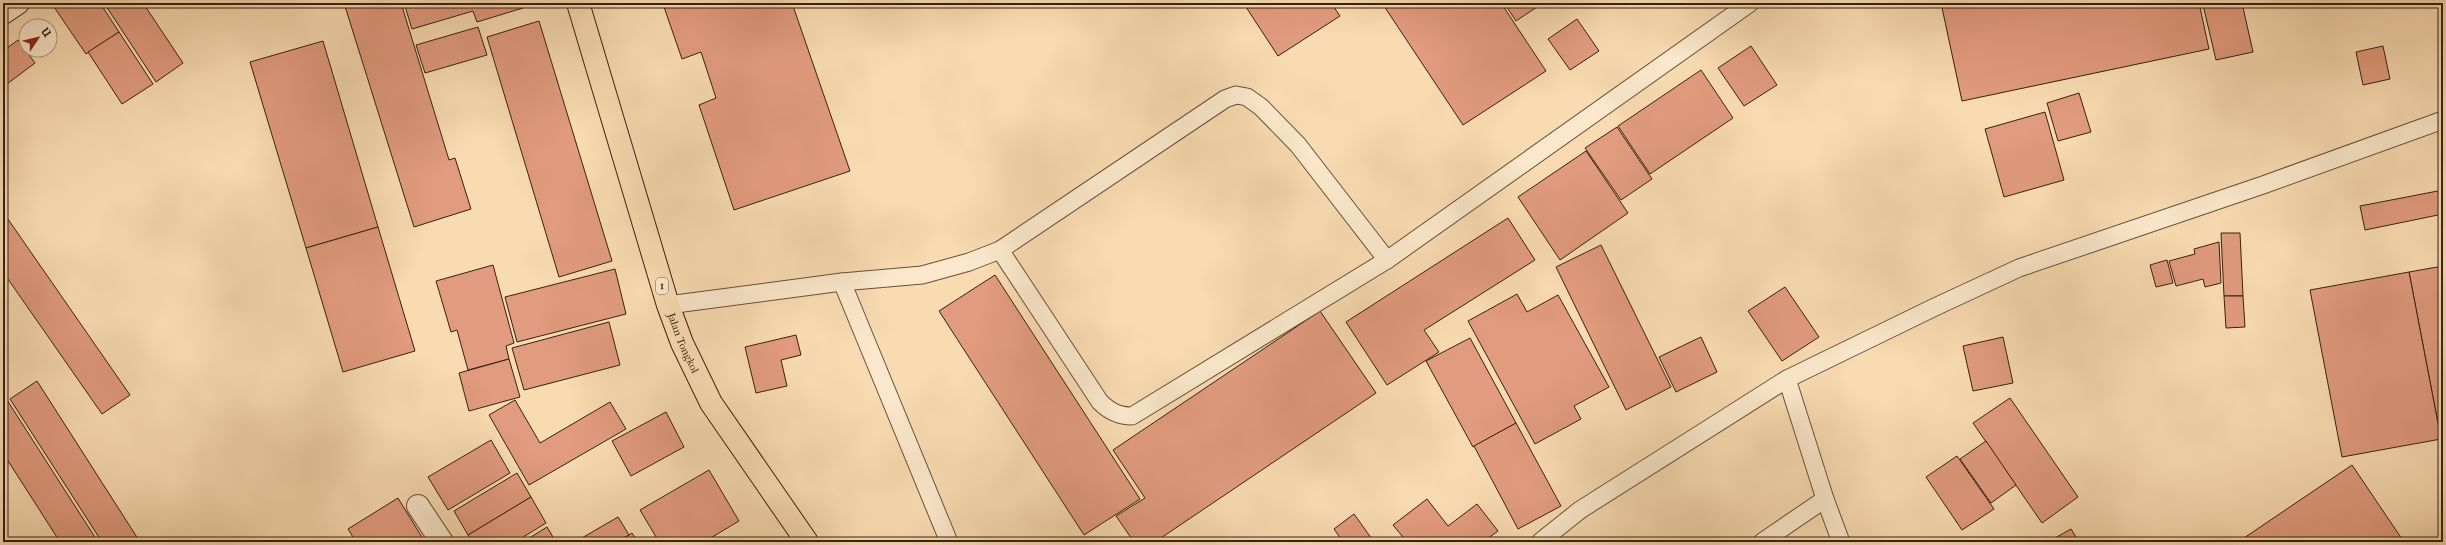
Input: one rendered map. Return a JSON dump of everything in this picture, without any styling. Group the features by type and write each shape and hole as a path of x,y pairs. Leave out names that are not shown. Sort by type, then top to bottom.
{"highway":[{"name":"Jalan Tongkol","path":"578,3 668,305 682,343 711,403 807,542"}],"street":[{"path":"3,13 18,3"},
{"path":"418,506 442,542"}],"lane":[{"path":"1000,250 1100,402 1109,411 1123,416 1132,416 1387,260 1750,3"},
{"path":"668,305 842,282 922,275 969,262 1000,250 1225,99 1236,95 1247,97 1261,106 1298,146 1387,260"},
{"path":"1540,542 1580,510 1787,379 2019,268 2263,185 2443,120"},
{"path":"842,282 949,542"},
{"path":"1787,379 1825,500 1841,542"},
{"path":"1762,542 1825,500"}],"building":[{"path":"100,3 119,32 86,54 52,4"},
{"path":"104,3 143,3 183,63 156,82"},
{"path":"344,3 401,3 449,160 455,158 471,209 414,227"},
{"path":"404,3 522,3 523,8 477,22 473,11 412,29"},
{"path":"676,3 792,3 850,171 734,210 699,105 716,98 701,52 682,59 664,7"},
{"path":"1331,3 1340,16 1278,56 1244,4"},
{"path":"1382,3 1501,3 1546,71 1463,125"},
{"path":"1504,3 1543,3 1516,21"},
{"path":"1941,3 2199,3 2209,49 1962,101"},
{"path":"2212,3 2242,3 2253,52 2216,60 2203,5"},
{"path":"1577,19 1599,51 1570,70 1548,39"},
{"path":"539,21 612,261 559,277 487,37"},
{"path":"478,27 487,55 425,73 416,45"},
{"path":"119,32 153,84 122,104 88,52"},
{"path":"18,40 18,58 31,58 35,63 3,87 3,51"},
{"path":"323,41 378,227 306,248 250,62"},
{"path":"1751,46 1777,85 1744,106 1718,68"},
{"path":"2383,46 2390,79 2363,85 2356,52"},
{"path":"1701,70 1733,118 1650,174 1618,126"},
{"path":"2079,93 2091,132 2058,141 2047,103"},
{"path":"2045,112 2064,180 2004,197 1985,129"},
{"path":"1617,127 1652,179 1621,200 1585,148"},
{"path":"1586,151 1628,213 1560,260 1518,197"},
{"path":"2443,190 2443,214 2365,230 2360,206"},
{"path":"3,212 130,395 102,414 3,272"},
{"path":"1508,218 1535,260 1424,330 1439,352 1387,385 1346,322"},
{"path":"378,227 415,351 343,372 306,248"},
{"path":"2221,233 2240,233 2243,296 2224,296"},
{"path":"2219,242 2221,283 2205,287 2203,279 2176,286 2169,261 2195,254 2194,249"},
{"path":"1601,245 1671,387 1626,410 1556,267"},
{"path":"2167,260 2173,283 2156,287 2150,265"},
{"path":"493,265 514,343 506,346 509,359 468,370 457,330 451,332 436,281"},
{"path":"2443,266 2443,439 2441,439 2409,272"},
{"path":"615,269 626,314 517,342 505,297"},
{"path":"2409,272 2441,439 2342,457 2310,290"},
{"path":"995,275 1140,499 1084,535 939,311"},
{"path":"1785,287 1819,337 1782,361 1748,311"},
{"path":"1517,294 1527,312 1558,295 1609,387 1574,406 1581,419 1535,444 1468,321"},
{"path":"2224,296 2243,296 2245,327 2226,328"},
{"path":"1320,311 1376,393 1155,542 1134,542 1116,516 1145,498 1113,450"},
{"path":"609,322 620,365 524,390 512,348"},
{"path":"796,335 801,355 781,360 787,386 756,393 745,347"},
{"path":"1701,337 1717,372 1676,392 1659,357"},
{"path":"2003,337 2013,383 1973,391 1963,346"},
{"path":"1470,338 1516,423 1473,447 1426,361"},
{"path":"509,359 520,397 469,411 459,373"},
{"path":"37,381 140,542 102,542 10,399"},
{"path":"2010,398 2078,497 2042,523 1973,423"},
{"path":"7,400 98,542 60,542 3,453 3,402"},
{"path":"515,400 540,443 610,402 626,429 529,485 489,415"},
{"path":"666,412 684,447 631,476 612,441"},
{"path":"1516,423 1561,506 1518,529 1474,446"},
{"path":"491,440 510,473 448,510 428,477"},
{"path":"1986,441 2016,485 1991,503 1960,459"},
{"path":"1957,456 1994,509 1962,530 1926,477"},
{"path":"2352,465 2404,542 2238,542"},
{"path":"709,470 739,521 704,542 659,542 640,510"},
{"path":"517,473 531,497 468,535 454,511"},
{"path":"531,497 546,523 515,542 472,542 468,535"},
{"path":"398,498 425,542 356,542 348,529"},
{"path":"1427,499 1448,526 1477,504 1498,531 1483,542 1407,542 1393,525"},
{"path":"1354,514 1374,542 1343,542 1334,529"},
{"path":"618,517 629,535 616,542 575,542"},
{"path":"547,527 556,542 523,542"},
{"path":"2071,529 2079,542 2048,542"},
{"path":"632,533 638,542 616,542 629,535"}]}
